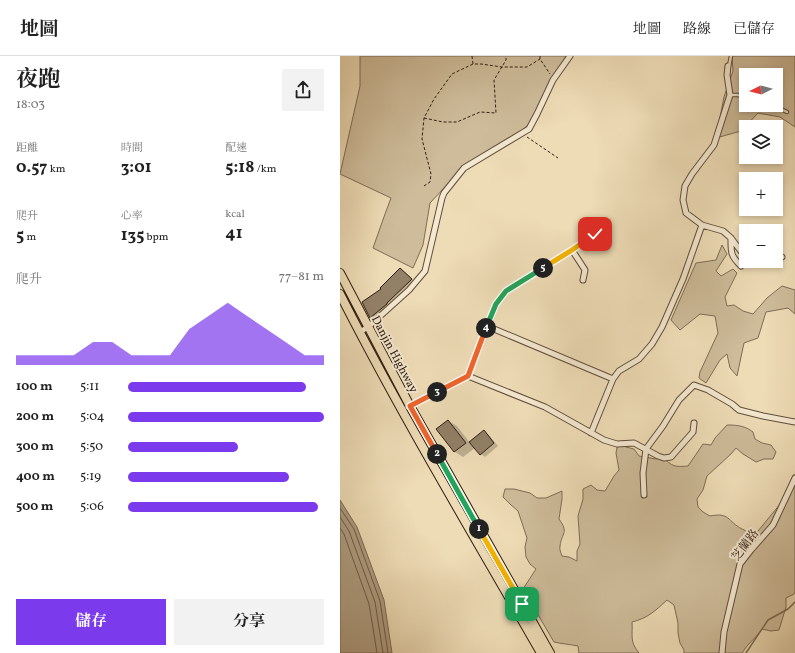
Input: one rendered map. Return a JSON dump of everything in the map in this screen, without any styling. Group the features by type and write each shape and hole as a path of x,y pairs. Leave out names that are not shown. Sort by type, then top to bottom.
{"main road":[{"name":"Danjin Highway","path":"340,273 410,406 550,653"},
{"name":"Danjin Highway","path":"340,294 402,410 540,653"}],"street":[{"path":"360,332 368,328 409,290 425,271 444,193 464,168 528,130 553,80 570,56"},
{"path":"728,66 727,76 730,95 714,145 692,174 685,186 683,200 686,213 702,225 723,231 731,238 739,249"},
{"path":"591,433 614,379 619,371 639,359 652,344 662,327 683,279 702,225"},
{"path":"402,410 468,376 496,304 506,291 595,234"},
{"path":"731,238 731,249 734,259 739,264"},
{"path":"572,250 585,270 583,280"},
{"path":"487,326 614,379"},
{"path":"468,376 545,407 604,440 617,444 634,443 664,458 671,457 693,432 694,423"},
{"path":"644,495 643,473 646,449 663,426 679,400 694,385 708,390 732,404 739,410 795,422"},
{"name":"芝蘭路","path":"722,653 724,632 740,564 772,525 795,478"}],"lane":[{"path":"728,66 732,56"},
{"path":"730,95 739,96"},
{"path":"783,110 787,112"}],"path":[{"path":"472,56 474,64"},
{"path":"424,118 443,122 457,122 480,112 496,113 494,80 506,60 506,56"},
{"path":"540,56 540,59 553,80"},
{"path":"424,186 430,182 431,174 422,140 424,118 434,99 452,74 474,64 502,67 527,67 540,59"},
{"path":"522,134 558,158"}],"shaded area":[{"path":"360,56 566,56 529,124 503,147 459,172 430,203 423,245 413,268 373,248 391,198 340,174 360,86"},
{"path":"732,56 795,56 795,127 780,117 758,113 751,120 739,120 739,132 716,138 724,97 733,71"},
{"path":"722,245 727,254 716,271 721,276 733,269 737,273 725,297 727,306 734,305 743,311 753,314 767,298 782,286 795,290 795,314 788,308 766,312 758,338 744,343 737,376 730,368 727,354 720,360 706,383 699,378 700,372 718,333 715,316 700,314 680,330 671,320 696,263 716,260"},
{"path":"727,425 747,428 753,432 755,439 762,443 771,445 776,452 773,459 764,459 756,462 736,448 707,476 703,490 697,499 698,507 703,512 710,516 725,516 737,526 748,532 758,531 795,486 795,592 786,598 786,607 779,630 771,631 762,629 742,653 684,653 680,643 674,605 667,600 655,611 632,622 632,638 639,653 579,653 578,646 554,642 523,589 536,569 530,564 526,557 525,547 527,538 518,511 503,497 505,489 514,489 530,493 537,498 546,498 562,491 559,519 564,527 564,532 560,550 562,556 569,557 577,561 577,551 580,544 578,516 583,499 583,489 591,485 597,490 605,491 619,470 616,453 618,442 626,447 634,449 639,456 656,459 664,457 674,466 688,466 703,444 711,445 715,438"}],"water":[{"path":"340,500 357,527 384,600 392,653 340,653"}],"building":[{"path":"400,268 412,279 387,304 370,318 362,302 381,289 380,288"},
{"path":"448,420 466,443 454,452 436,429"},
{"path":"484,430 494,443 480,455 469,442"}],"waterway":[{"path":"746,653 768,620 788,609 795,602"}],"route":[{"path":"522,604 410,406 468,376 496,304 506,291 595,234"}]}
